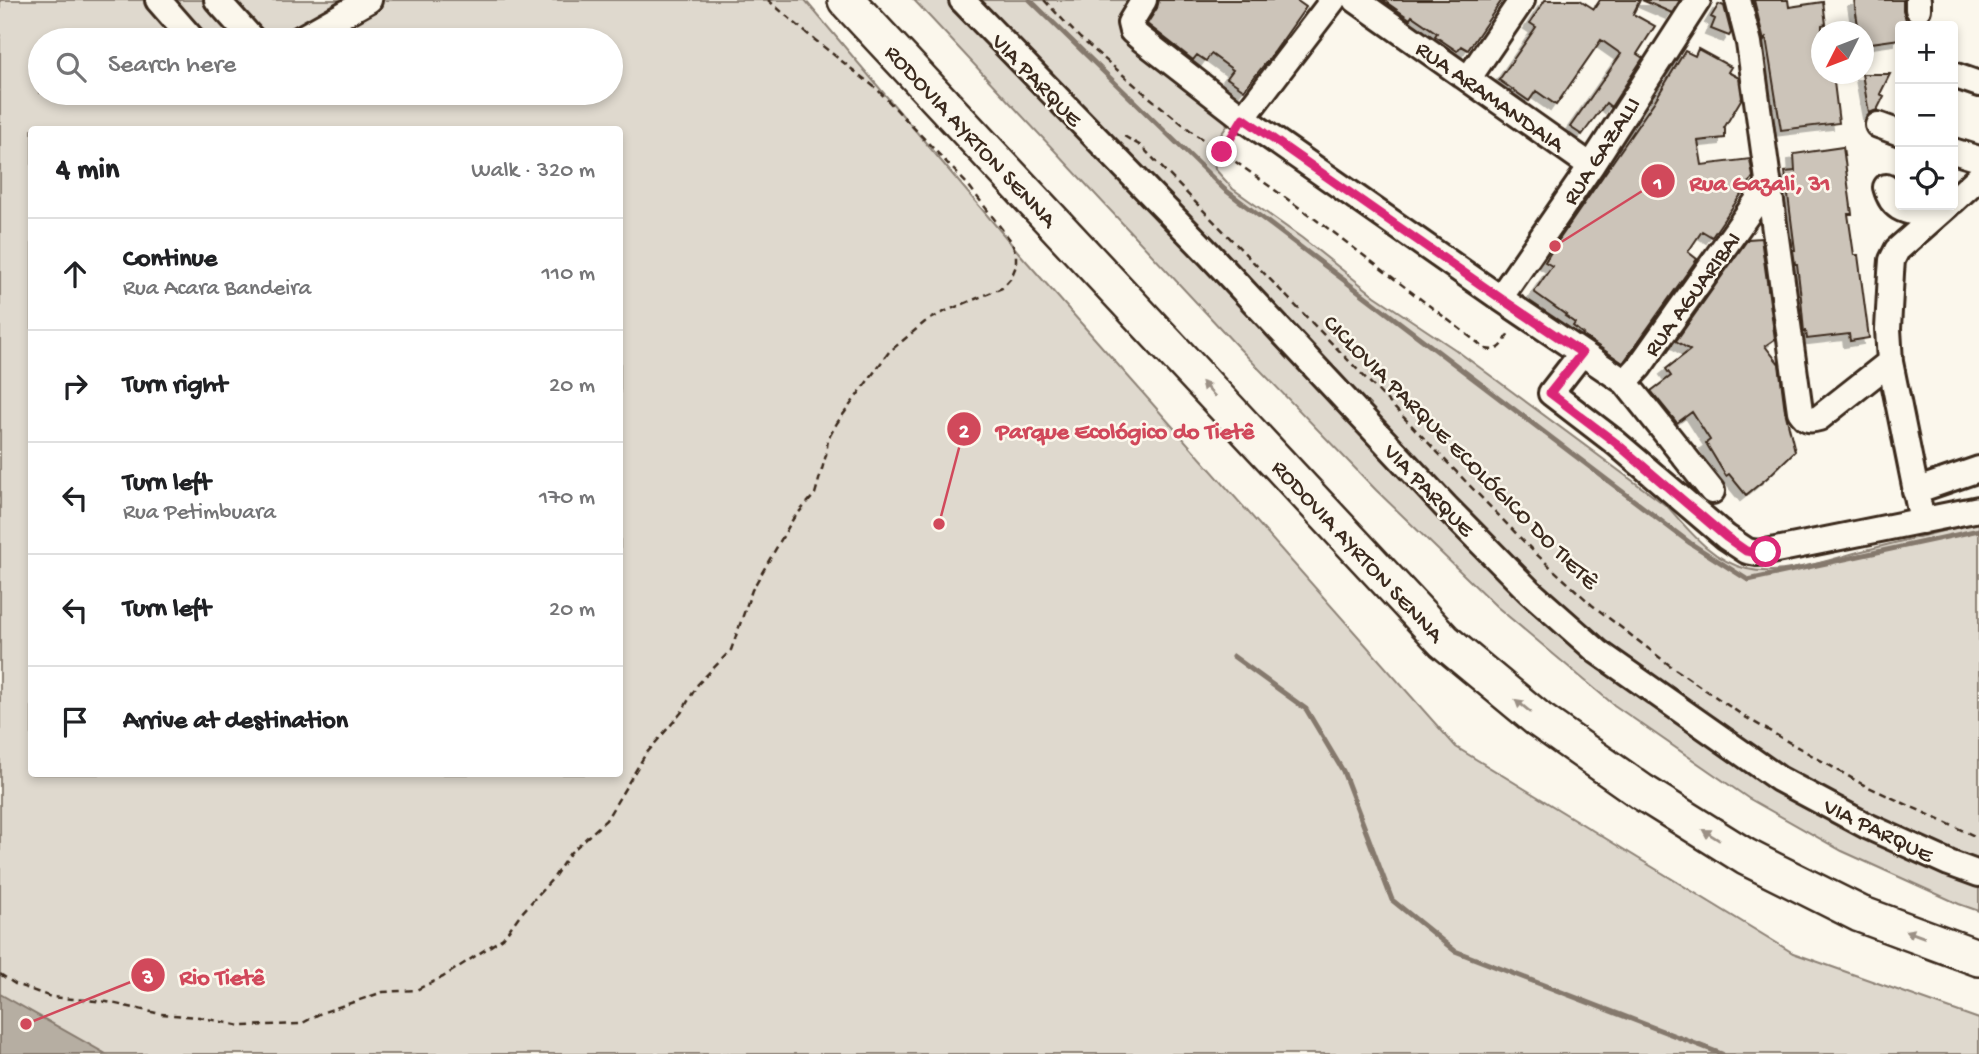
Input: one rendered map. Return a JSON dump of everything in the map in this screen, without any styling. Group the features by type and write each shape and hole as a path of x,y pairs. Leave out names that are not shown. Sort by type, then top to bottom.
{"highway":[{"name":"RODOVIA AYRTON SENNA","path":"846,0 1444,641 1538,719 1642,792 1746,857 1860,914 1979,958"}],"street":[{"path":"158,0 182,28"},
{"path":"216,0 242,28"},
{"path":"319,28 369,0"},
{"name":"VIA PARQUE","path":"962,0 1210,255 1446,507 1529,591 1598,652 1779,779 1867,826 1979,874"},
{"path":"1144,0 1130,23 1132,31 1140,38 1243,118 1616,376 1712,491"},
{"path":"1243,118 1333,0"},
{"name":"RUA ARAMANDAIA","path":"1356,0 1591,166"},
{"path":"1468,79 1522,0"},
{"name":"RUA GAZALLI","path":"1511,305 1591,166 1698,0"},
{"path":"1738,0 1749,43 1800,411 1805,419 1811,421 1819,418 1890,362"},
{"path":"1958,77 1979,84"},
{"path":"1958,152 1979,159"},
{"path":"1958,196 1979,177"},
{"name":"RUA AGUARIBAI","path":"1616,376 1639,366 1769,184"},
{"path":"1886,187 1889,198 1897,207 1941,211"},
{"path":"1922,521 1890,362 1888,330 1891,273 1892,260 1897,250 1941,211"},
{"path":"1582,353 1550,393 1616,443 1746,551 1766,552 1979,509"},
{"path":"1915,491 1979,469"}],"path":[{"path":"0,974 15,984 51,997 107,1002 161,1014 199,1017 241,1026 301,1024 321,1013 383,992 416,990 443,977 503,938 554,877 570,853 606,820 645,755 681,713 698,684 731,650 752,590 793,519 815,494 828,439 874,371 889,352 925,322 1002,288 1012,278 1016,266 1016,254 1011,241 960,176 877,89 768,0"},
{"path":"1044,0 1080,38 1196,135 1333,232 1486,349 1494,351 1501,348 1511,305"},
{"path":"1222,152 1243,118"},
{"name":"CICLOVIA PARQUE ECOLÓGICO DO TIETÊ","path":"1116,131 1141,146 1534,552 1592,605 1672,667 1745,717 1862,784 1979,838"}],"shaded area":[{"path":"0,0 805,0 1019,253 1456,747 1793,953 1979,1019 1979,1054 0,1054"},
{"path":"914,0 1131,0 1120,19 1224,112 1227,126 1213,146 1215,169 1233,189 1302,238 1375,296 1456,350 1668,507 1703,544 1735,565 1760,571 1788,570 1979,522 1979,911 1842,851 1748,798 1614,705 1496,606 1376,490 1236,345"},
{"path":"0,994 106,1054 0,1054"}],"building":[{"path":"1159,0 1296,0 1306,7 1244,90 1227,78 1233,70 1211,54 1206,61 1197,55 1193,60 1147,24"},
{"path":"1383,0 1502,0 1468,50 1461,46 1457,51 1435,36 1437,33 1412,16 1410,19"},
{"path":"1545,0 1580,0 1594,9 1600,0 1640,0 1633,14 1655,26 1637,54 1643,58 1611,107 1606,103 1582,135 1570,127 1621,54 1601,40 1556,105 1536,91 1529,101 1499,80 1536,27 1530,23"},
{"path":"1642,0 1680,0 1672,13"},
{"path":"1754,0 1788,0 1789,7 1823,2 1826,21 1811,21 1811,84 1834,84 1839,123 1781,130 1766,38 1764,41"},
{"path":"1854,0 1903,0 1906,21 1895,21 1895,40 1874,43 1874,21 1857,21"},
{"path":"1719,4 1724,6 1731,33 1729,36 1711,29 1715,19 1711,17"},
{"path":"1698,49 1731,67 1728,72 1739,78 1742,98 1724,128 1725,138 1698,141 1702,165 1750,159 1753,177 1712,237 1702,231 1688,252 1697,259 1623,363 1582,335 1573,326 1575,323 1534,292 1552,266 1545,262 1554,247 1654,102 1685,51 1695,56"},
{"path":"1874,74 1890,74 1880,94 1884,96 1877,110 1869,113 1864,84 1874,84"},
{"path":"1843,147 1852,214 1848,214 1854,255 1858,255 1869,338 1850,341 1849,334 1807,339 1793,250 1785,172 1795,171 1794,154"},
{"path":"1761,238 1775,339 1765,346 1779,364 1785,411 1795,451 1746,495 1729,474 1726,476 1706,443 1710,440 1692,412 1677,423 1651,391 1671,376 1666,369 1690,350 1676,341 1748,239"}],"waterway":[{"path":"1030,0 1224,189 1690,543 1748,580 1979,530"},
{"path":"1233,656 1306,709 1343,771 1392,900 1455,951 1722,1054"}],"place":[{"name":"Rua Gazali, 31","path":"1555,246"},
{"name":"Parque Ecológico do Tietê","path":"939,524"},
{"name":"Rio Tietê","path":"26,1024"}],"route":[{"path":"1222,152 1243,118 1582,353 1550,393 1616,443 1735,544 1746,551 1766,552"}]}
